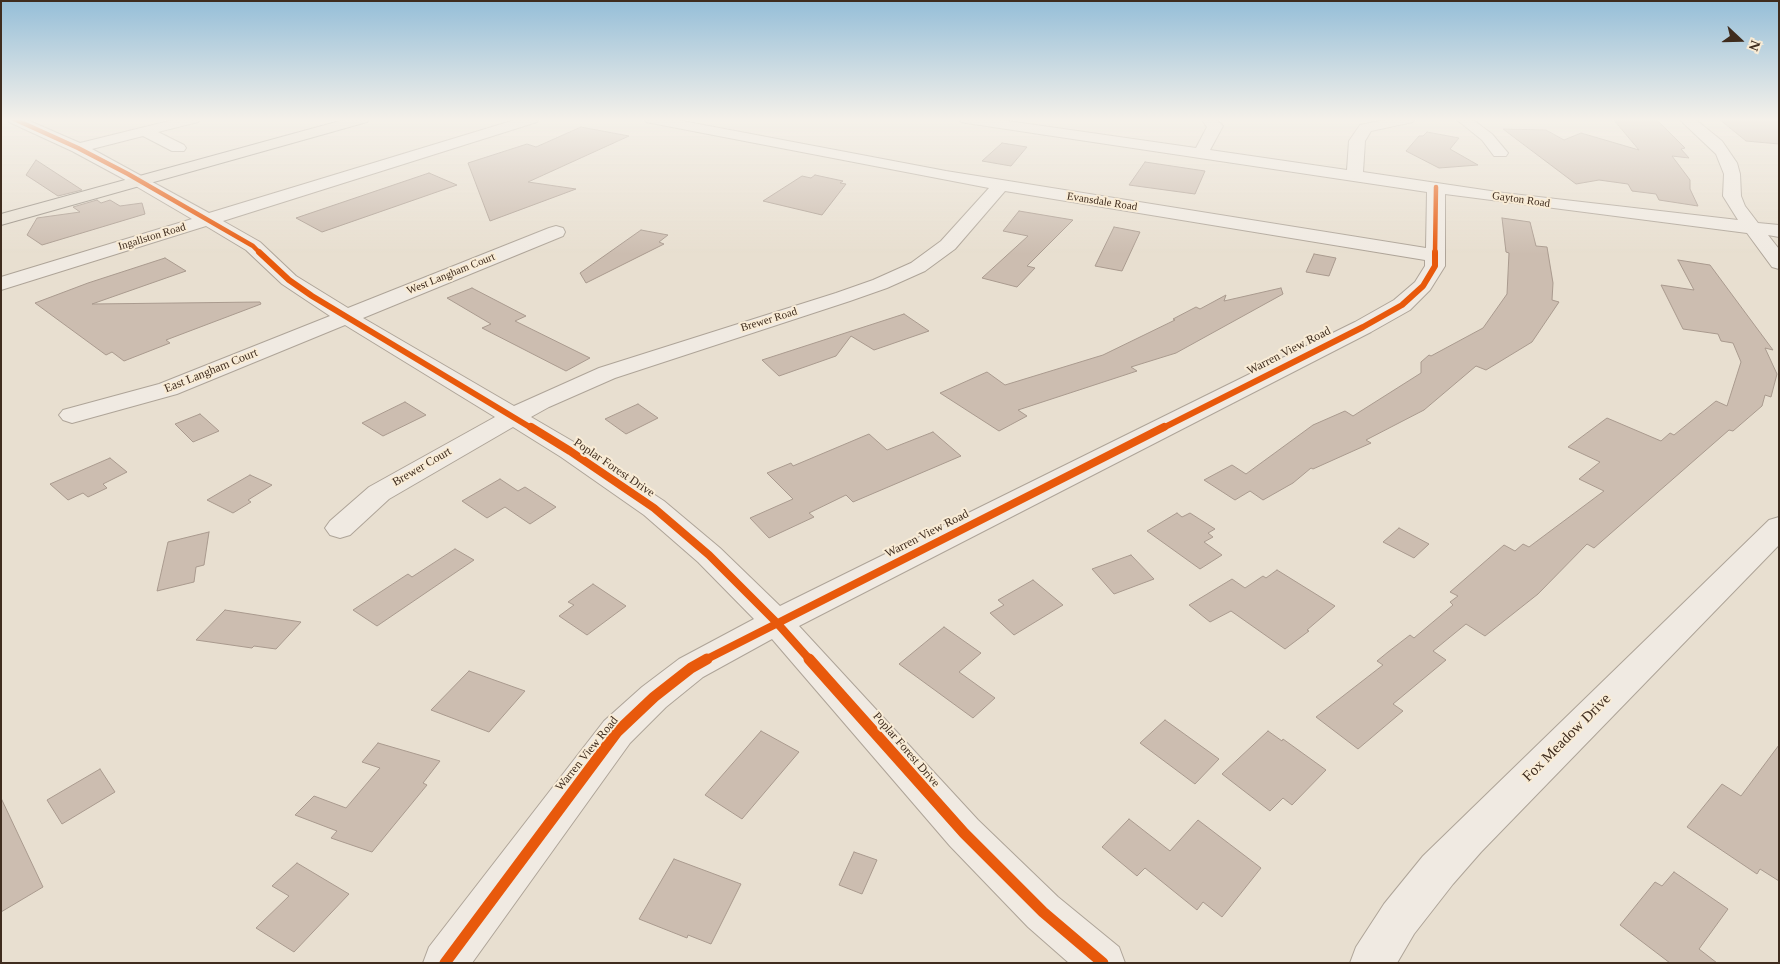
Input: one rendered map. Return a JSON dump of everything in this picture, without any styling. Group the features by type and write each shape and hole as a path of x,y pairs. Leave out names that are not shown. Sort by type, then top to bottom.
{"main road":[{"path":"1,220 180,164"},
{"path":"1,208 187,164"}],"street":[{"name":"Poplar Forest Drive","path":"107,164 253,246 290,280 346,317 570,451 654,508 709,555 777,623 964,833 1043,912 1103,963"},
{"name":"Ingallston Road","path":"1,284 388,164"},
{"name":"Evansdale Road","path":"881,164 1436,256"},
{"name":"Gayton Road","path":"1278,164 1436,188 1779,231"},
{"path":"1355,175 1356,164"},
{"path":"1729,164 1732,174 1732,196 1737,207 1779,263"},
{"name":"Brewer Road","path":"512,417 607,373 843,297 880,284 918,267 948,245 1001,185"},
{"name":"Warren View Road","path":"445,963 617,732 654,697 691,668 1402,305 1423,286 1435,266 1436,188"},
{"name":"West Langham Court","path":"346,317 556,232"},
{"name":"East Langham Court","path":"72,415 168,389 346,317"},
{"name":"Brewer Court","path":"340,528 379,493 512,417"},
{"name":"Fox Meadow Drive","path":"1372,963 1399,919 1438,870 1779,527"}],"building":[{"path":"33,164 42,164 82,190 58,196 26,175"},
{"path":"468,164 568,164 528,182 576,189 490,221"},
{"path":"1144,164 1158,164 1205,171 1195,194 1129,185"},
{"path":"1431,164 1478,165 1439,168"},
{"path":"1549,164 1678,164 1690,180 1690,189 1698,206 1659,200 1656,194 1632,191 1628,184 1599,180 1576,184"},
{"path":"429,173 457,185 322,232 296,218"},
{"path":"815,175 843,181 840,183 846,184 822,215 763,201 802,176 811,178"},
{"path":"97,200 101,203 110,200 120,206 142,203 145,214 42,245 27,235 37,218 80,212 73,207"},
{"path":"1019,211 1073,220 1027,266 1035,268 1017,287 982,278 1028,236 1003,231"},
{"path":"1502,218 1530,222 1536,246 1547,247 1553,283 1552,300 1559,302 1532,342 1486,370 1476,366 1424,410 1366,440 1371,443 1313,469 1311,468 1293,483 1263,500 1250,491 1235,500 1204,480 1232,465 1246,474 1313,425 1345,411 1353,416 1421,373 1421,362 1429,355 1431,356 1483,328 1507,294 1509,253 1506,252"},
{"path":"1114,227 1140,232 1122,271 1095,266"},
{"path":"641,230 668,235 659,242 664,244 586,283 580,273"},
{"path":"1314,254 1336,258 1329,276 1306,272"},
{"path":"165,258 186,271 92,304 260,302 261,304 166,340 170,343 124,361 112,352 106,355 35,303 88,283"},
{"path":"1678,260 1710,265 1773,350 1765,348 1777,374 1771,397 1765,395 1762,406 1733,431 1729,430 1594,548 1587,544 1538,594 1485,636 1466,624 1433,651 1446,660 1393,704 1403,711 1358,749 1316,717 1383,665 1377,661 1388,652 1410,635 1414,638 1453,605 1450,602 1458,596 1450,592 1504,545 1515,551 1523,544 1529,547 1604,491 1579,479 1600,462 1568,447 1607,418 1661,441 1670,433 1674,435 1716,401 1727,406 1741,362 1733,343 1721,341 1718,334 1683,329 1661,285 1694,290"},
{"path":"472,288 526,316 515,321 590,358 566,371 482,328 491,324 447,298"},
{"path":"1281,288 1283,294 1176,353 1131,367 1137,371 1018,410 1027,416 999,431 940,393 987,372 1005,385 1103,355 1175,320 1173,319 1196,307 1200,309 1226,295 1224,301"},
{"path":"904,314 929,331 874,350 851,336 836,356 779,376 762,360"},
{"path":"405,402 426,415 383,436 362,423"},
{"path":"638,404 658,418 626,434 605,419"},
{"path":"200,414 219,431 193,442 175,424"},
{"path":"933,432 961,456 853,502 846,495 809,513 814,517 769,538 750,518 793,499 767,473 791,463 793,466 869,434 887,450"},
{"path":"110,458 127,472 103,484 107,488 88,497 83,493 68,500 50,484"},
{"path":"250,475 272,485 248,500 251,502 233,513 207,500"},
{"path":"500,479 518,491 525,487 556,507 530,524 505,507 487,518 462,501"},
{"path":"1177,513 1182,517 1190,513 1215,529 1208,533 1213,537 1204,542 1222,555 1200,569 1147,531"},
{"path":"1399,528 1429,544 1414,558 1383,542"},
{"path":"209,532 204,565 196,567 194,582 157,591 168,542"},
{"path":"455,549 474,560 377,626 353,610 408,574 412,577"},
{"path":"1131,555 1154,579 1114,594 1092,569"},
{"path":"1277,570 1335,606 1307,630 1309,631 1285,649 1231,611 1210,622 1189,605 1232,579 1245,588 1263,576 1266,578"},
{"path":"1033,580 1063,605 1014,635 990,613 1004,605 998,600"},
{"path":"593,584 626,606 587,635 559,616 574,605 568,602"},
{"path":"225,610 301,622 276,649 254,646 252,648 196,640"},
{"path":"944,627 981,653 959,672 995,698 973,718 899,664"},
{"path":"469,671 525,691 489,732 431,710"},
{"path":"1165,720 1219,759 1195,784 1140,743"},
{"path":"761,731 799,752 742,819 705,795"},
{"path":"1268,731 1282,741 1283,739 1326,770 1292,805 1283,798 1270,811 1222,774"},
{"path":"378,743 440,761 423,783 427,785 372,852 331,838 337,831 295,815 314,796 346,808 380,768 362,762"},
{"path":"1779,745 1779,881 1760,869 1757,874 1687,827 1722,784 1741,796"},
{"path":"100,769 115,792 62,824 47,800"},
{"path":"1,798 43,887 1,912"},
{"path":"1129,819 1170,851 1198,820 1261,868 1222,917 1203,902 1197,910 1145,868 1137,876 1102,847"},
{"path":"854,852 877,860 862,894 839,885"},
{"path":"674,859 741,884 711,944 688,935 687,938 639,919"},
{"path":"297,863 349,894 294,952 256,928 289,896 272,886"},
{"path":"1674,872 1728,909 1699,949 1717,963 1670,963 1620,925 1655,882 1662,886"}],"cycle path":[{"path":"109,164 253,246 289,280 312,296 570,451 654,508 709,555 777,623 964,833 1043,912 1103,963"},
{"path":"445,963 617,732 654,697 691,668 732,645 1363,327 1402,305 1423,286 1435,266 1436,187"}]}
